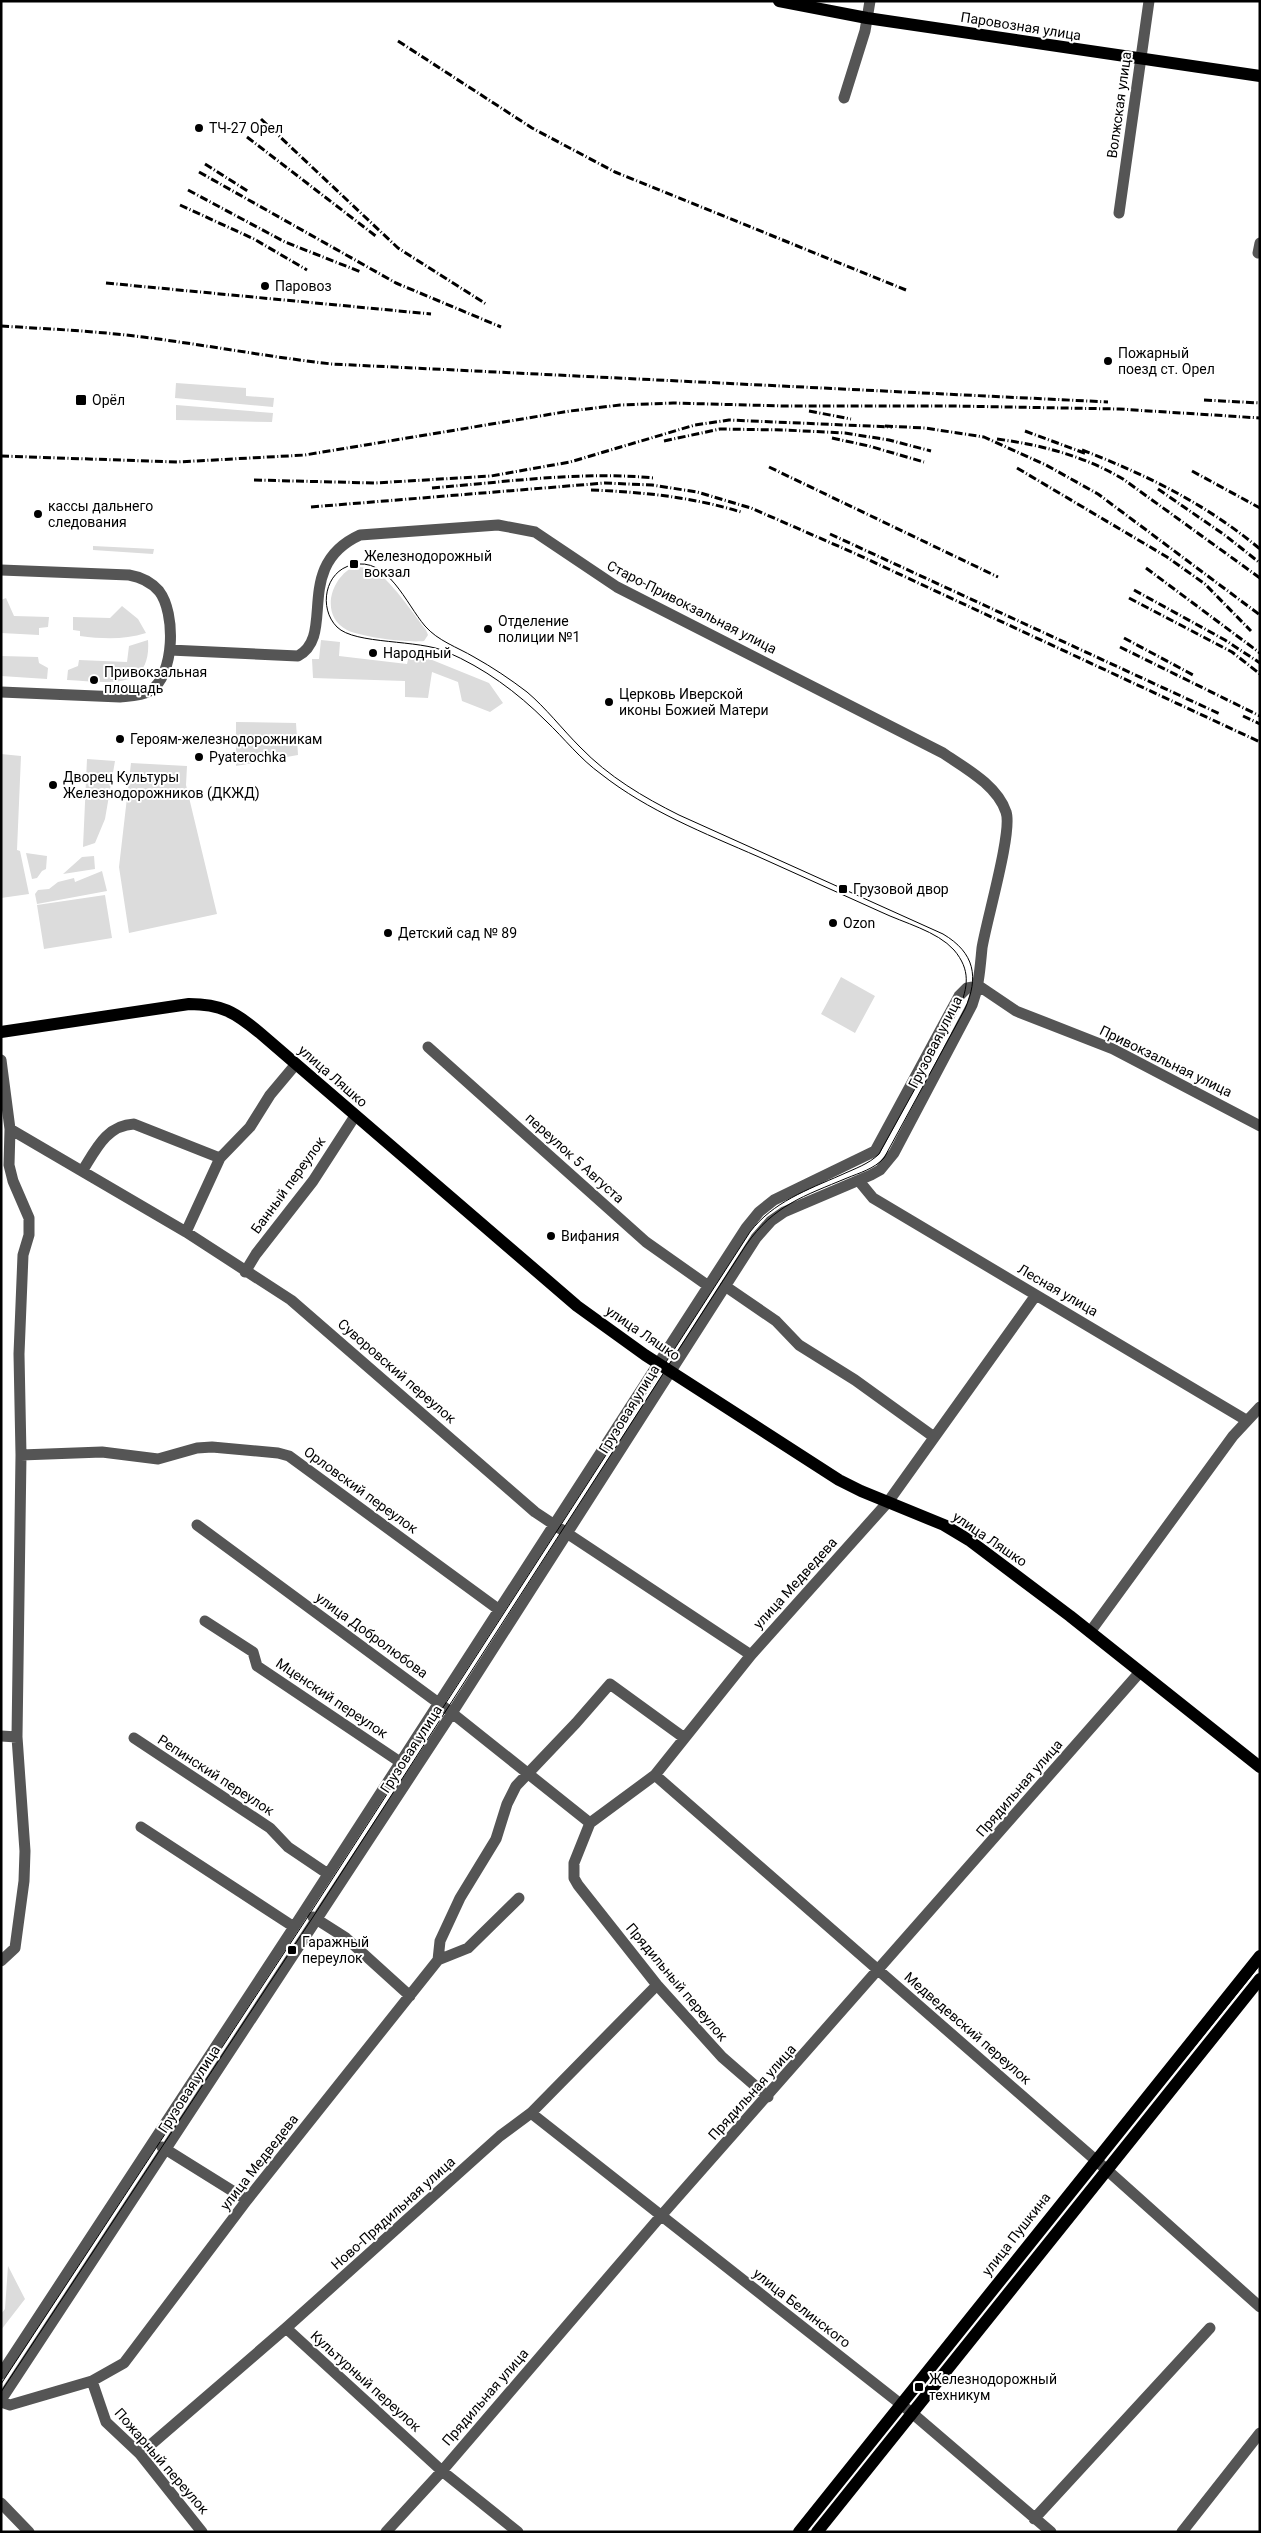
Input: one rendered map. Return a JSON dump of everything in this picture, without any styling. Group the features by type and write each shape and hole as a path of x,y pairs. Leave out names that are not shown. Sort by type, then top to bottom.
{"main road":[{"name":"Паровозная улица","path":"779,1 867,18 1140,60 1260,76"},
{"name":"улица Ляшко","path":"1,1032 189,1004 208,1004 230,1011 246,1021 577,1306 657,1362 839,1480 944,1525 969,1540 1090,1632 1260,1767"},
{"name":"улица Пушкина","path":"798,2532 1260,1956"},
{"path":"816,2532 1260,1979"}],"street":[{"path":"844,98 867,18 870,1"},
{"name":"Волжская улица","path":"1119,214 1149,1"},
{"name":"Старо-Привокзальная улица","path":"170,650 298,656 309,649 315,637 320,582 331,558 350,540 360,535 488,526 523,529 545,538 618,587 943,753 987,786 999,798 1007,814 1006,836 982,948 979,986"},
{"path":"1,570 129,575 145,580 160,592 168,611 170,650 160,681 150,691 138,696 120,697 1,692"},
{"name":"Привокзальная улица","path":"979,986 1016,1011 1113,1049 1260,1126"},
{"name":"Грузовая улица","path":"1,2401 318,1920 756,1238 771,1221 807,1201 859,1181 880,1170 894,1153 965,1022 979,986"},
{"name":"Грузовая улица","path":"1,2374 294,1927 657,1362 746,1228 766,1206 794,1188 875,1151 959,996 967,988 979,986"},
{"name":"переулок 5 Августа","path":"428,1047 646,1242 707,1285"},
{"path":"1,1060 10,1129 9,1165 13,1181 29,1218 28,1235 23,1255 19,1354 21,1455 17,1736 25,1851 24,1887 15,1948 1,1961"},
{"path":"186,1232 220,1158 250,1127 270,1094 296,1064"},
{"name":"Банный переулок","path":"245,1272 256,1254 313,1181 355,1116"},
{"path":"83,1170 104,1138 125,1124 134,1124 220,1158"},
{"name":"Суворовский переулок","path":"10,1129 186,1232 245,1272 291,1300 553,1524 751,1655"},
{"name":"Лесная улица","path":"859,1181 873,1198 1246,1420"},
{"path":"725,1286 776,1321 799,1345 855,1380 934,1437"},
{"name":"улица Медведева","path":"590,1823 655,1775 683,1737 751,1655 888,1502 1036,1295"},
{"path":"1090,1632 1246,1420 1260,1406"},
{"name":"Орловский переулок","path":"21,1455 102,1452 158,1459 197,1448 212,1447 278,1453 289,1456 498,1609"},
{"name":"улица Добролюбова","path":"197,1525 439,1703 590,1823"},
{"name":"Мценский переулок","path":"205,1621 253,1652 257,1666 400,1762"},
{"name":"Прядильная улица","path":"386,2532 442,2471 660,2217 880,1970 1140,1672"},
{"path":"519,1898 468,1948 438,1960 440,1941 460,1898 496,1839 511,1794 526,1774 576,1723 610,1684 683,1737"},
{"path":"1,1736 17,1736"},
{"name":"Репинский переулок","path":"134,1738 270,1828 288,1848 328,1874"},
{"name":"Медведевский переулок","path":"655,1775 880,1970 1260,2307"},
{"name":"Прядильный переулок","path":"590,1823 574,1863 574,1878 657,1985 722,2057 768,2097"},
{"path":"141,1827 294,1927"},
{"path":"304,1911 346,1938 410,1996"},
{"name":"улица Медведева","path":"1,2401 10,2404 92,2381 118,2367 130,2357 247,2200 438,1960"},
{"name":"Ново-Прядильная улица","path":"140,2454 286,2328 500,2136 531,2114 657,1985"},
{"name":"улица Белинского","path":"531,2114 901,2404 1051,2532"},
{"path":"154,2142 247,2200"},
{"name":"Культурный переулок","path":"286,2328 442,2471 518,2532"},
{"path":"1034,2519 1210,2328"},
{"name":"Пожарный переулок","path":"92,2381 106,2422 140,2454 202,2532"},
{"path":"1182,2532 1260,2433"},
{"path":"1,2503 29,2532"}],"shaded area":[{"path":"176,383 246,388 246,396 274,398 273,407 175,398"},
{"path":"176,405 273,413 272,422 176,420"},
{"path":"93,546 154,549 153,554 93,550"},
{"path":"353,567 371,569 386,580 426,630 428,635 424,641 396,640 363,635 347,630 339,624 333,616 331,598 339,580"},
{"path":"6,598 14,616 49,617 48,627 39,628 39,635 1,633 1,600"},
{"path":"122,606 138,619 146,633 122,638 105,638 80,636 80,631 73,630 73,617 110,618"},
{"path":"148,640 147,657 142,669 134,677 110,682 67,680 68,670 78,666 79,660 127,662 129,646"},
{"path":"321,640 340,642 339,656 407,664 410,651 489,683 503,703 490,712 462,701 458,682 432,672 428,698 405,697 405,681 313,678 312,659 319,659"},
{"path":"1,656 38,657 39,663 48,668 47,679 1,676"},
{"path":"236,722 296,723 298,755 236,766"},
{"path":"1,754 21,756 17,850 20,851 29,894 1,898"},
{"path":"87,759 115,761 105,819 95,843 83,847"},
{"path":"131,763 187,766 186,785 217,914 129,933 119,867"},
{"path":"26,853 47,856 46,869 37,878 32,879"},
{"path":"94,856 95,869 63,874 82,857"},
{"path":"102,871 107,891 37,904 35,894 38,890 49,889 58,882 74,878 75,882"},
{"path":"105,895 112,938 44,949 37,905"},
{"path":"841,977 875,996 855,1033 821,1014"},
{"path":"8,2266 25,2299 1,2330 1,2314 5,2309"}],"tram line":[{"path":"1,2384 309,1915 750,1232 769,1213 791,1198 861,1166 879,1154 959,1009 966,986 963,965 954,950 947,943 920,928 697,830 638,799 593,768 524,700 474,665 435,648 358,637 346,633 337,627 331,619 326,601 330,582 343,569 352,565 365,564 376,568 395,584 430,631 442,640 494,669 527,692 591,758 615,777 652,801 679,815 943,934 954,941 968,958 973,976 972,986 965,1009 884,1158 866,1170 791,1203 768,1220 746,1245 313,1917 1,2392"},
{"path":"803,2532 1260,1965"}],"railway":[{"path":"398,41 532,128 615,172 906,290"},
{"path":"261,119 398,248 486,304"},
{"path":"247,137 377,237"},
{"path":"205,164 249,192"},
{"path":"199,172 396,283 501,327"},
{"path":"188,190 285,242 361,272"},
{"path":"180,205 254,239 307,270"},
{"path":"106,283 431,314"},
{"path":"1,326 125,335 332,364 1108,402"},
{"path":"1204,400 1260,403"},
{"path":"1,456 177,462 305,455 570,411 620,405 673,403 784,406 953,406 1119,409 1260,418"},
{"path":"809,411 851,419"},
{"path":"254,480 375,483 491,476 570,462 695,425 729,420 892,427"},
{"path":"885,426 925,428 984,437 1046,465 1098,494 1260,615"},
{"path":"664,441 720,429 784,430 845,433 889,440 931,451"},
{"path":"1025,431 1087,454"},
{"path":"832,438 869,446 924,462"},
{"path":"997,439 1046,448 1078,458 1108,471 1123,479 1260,578"},
{"path":"1082,450 1153,480 1197,504 1260,549"},
{"path":"769,467 998,577"},
{"path":"1017,468 1167,557 1205,584 1251,631"},
{"path":"1192,471 1260,508"},
{"path":"432,488 571,477 626,476 654,478"},
{"path":"311,507 605,483 652,485 697,492 751,508 854,553 1260,742"},
{"path":"1158,489 1226,536 1260,563"},
{"path":"591,490 667,496 741,512"},
{"path":"830,534 1220,714"},
{"path":"1146,568 1260,653"},
{"path":"1134,590 1225,640 1260,663"},
{"path":"1129,598 1232,652 1260,674"},
{"path":"1124,638 1195,676"},
{"path":"1120,647 1260,716"},
{"path":"1243,716 1260,724"}],"place":[{"name":"ТЧ-27 Орел","path":"199,128"},
{"name":"Паровоз","path":"265,286"},
{"name":"Пожарный поезд ст. Орел","path":"1108,361"},
{"name":"Орёл","path":"81,400"},
{"name":"кассы дальнего следования","path":"38,514"},
{"name":"Железнодорожный вокзал","path":"354,564"},
{"name":"Отделение полиции №1","path":"488,629"},
{"name":"Народный","path":"373,653"},
{"name":"Привокзальная площадь","path":"94,680"},
{"name":"Церковь Иверской иконы Божией Матери","path":"609,702"},
{"name":"Героям-железнодорожникам","path":"120,739"},
{"name":"Pyaterochka","path":"199,757"},
{"name":"Дворец Культуры Железнодорожников (ДКЖД)","path":"53,785"},
{"name":"Грузовой двор","path":"843,889"},
{"name":"Ozon","path":"833,923"},
{"name":"Детский сад № 89","path":"388,933"},
{"name":"Вифания","path":"551,1236"},
{"name":"Гаражный переулок","path":"292,1950"},
{"name":"Железнодорожный техникум","path":"919,2387"}]}
